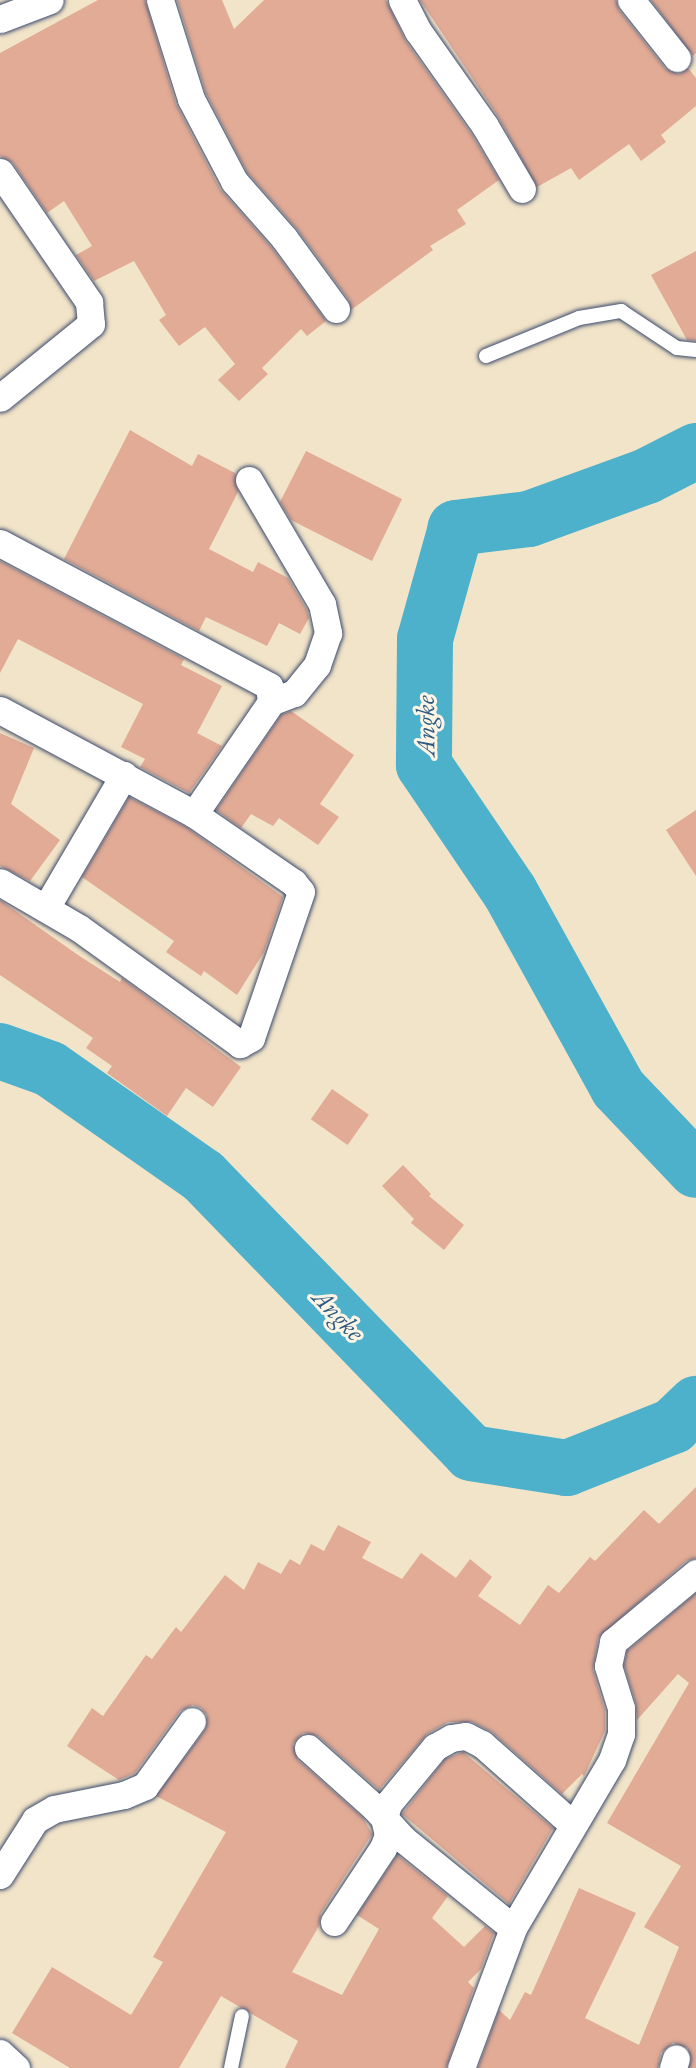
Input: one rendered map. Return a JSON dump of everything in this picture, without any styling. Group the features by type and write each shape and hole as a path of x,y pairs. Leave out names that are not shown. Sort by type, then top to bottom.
{"street":[{"path":"3,12 50,0"},
{"path":"160,0 191,99 234,181 285,238 336,309"},
{"path":"402,0 418,31 485,126 522,189"},
{"path":"631,0 677,58"},
{"path":"0,172 89,302 91,324 0,398"},
{"path":"194,814 271,702 294,693 317,665 328,633 322,604 249,480"},
{"path":"0,543 258,677 269,686 271,702"},
{"path":"0,710 194,814 294,883 301,892 251,1038 240,1044 47,906 0,882"},
{"path":"47,906 124,775"},
{"path":"461,2068 513,1928 612,1760 621,1734 621,1708 608,1666 614,1642 696,1574"},
{"path":"0,1875 35,1820 54,1809 124,1795 145,1786 192,1721"},
{"path":"334,1922 383,1848 388,1835 384,1818 388,1804 435,1747 451,1738 466,1736 482,1744 573,1824"},
{"path":"308,1748 384,1818 403,1839 513,1928"},
{"path":"0,2053 16,2068"}],"lane":[{"path":"486,356 579,318 621,311 677,348 696,350"},
{"path":"231,2068 242,2016"}],"building":[{"path":"98,0 145,0 176,104 220,189 272,248 326,321 307,336 301,329 262,368 268,374 239,401 218,380 235,364 205,327 179,346 159,320 166,315 134,261 94,281 76,255 92,246 64,201 47,213 13,163 0,156 0,53"},
{"path":"177,0 222,0 234,29 264,0 386,0 405,40 472,135 499,180 457,210 466,224 430,246 433,250 351,310 349,300 297,229 247,172 206,93"},
{"path":"420,0 616,0 619,10 665,68 679,74 688,68 696,78 696,106 661,135 666,142 641,161 629,144 579,180 571,168 537,187 499,118"},
{"path":"651,0 696,0 696,53 693,56"},
{"path":"696,251 696,341 687,340 651,275"},
{"path":"130,430 192,466 198,454 235,473 238,492 209,549 253,572 258,562 288,578 307,610 309,618 300,634 279,623 267,646 206,617 199,631 64,559"},
{"path":"306,451 402,499 372,561 291,520 280,502"},
{"path":"0,561 184,659 181,665 222,686 197,733 222,746 189,793 140,767 145,759 121,747 143,704 18,639 0,673"},
{"path":"291,711 354,755 320,804 339,817 318,845 279,818 273,826 251,814 241,828 216,810 281,715"},
{"path":"0,733 34,748 11,804 60,840 30,881 0,866"},
{"path":"129,797 186,827 283,897 264,952 237,995 204,971 201,976 166,952 174,941 82,877"},
{"path":"696,810 696,876 666,830"},
{"path":"0,900 120,982 122,978 241,1067 213,1107 186,1088 167,1116 107,1073 112,1066 86,1048 93,1038 0,975"},
{"path":"332,1089 369,1115 348,1145 311,1119"},
{"path":"403,1165 431,1194 429,1196 464,1225 444,1250 411,1223 414,1219 382,1186"},
{"path":"696,1487 696,1558 686,1561 598,1638 593,1670 605,1710 605,1731 584,1776 582,1774 562,1794 492,1732 472,1722 448,1722 427,1734 379,1790 318,1736 303,1733 293,1744 298,1760 363,1818 372,1834 321,1913 319,1926 292,1972 342,1995 379,1929 357,1915 397,1855 448,1896 432,1918 464,1947 485,1926 494,1933 481,1969 468,1982 474,1988 446,2068 285,2068 298,2041 221,1996 179,2068 70,2068 12,2033 52,1967 131,2015 163,1962 153,1957 226,1832 156,1796 205,1730 207,1715 201,1708 193,1705 180,1711 135,1773 119,1780 67,1746 92,1708 103,1716 146,1655 152,1659 176,1627 181,1632 225,1575 244,1590 258,1562 281,1574 290,1559 300,1565 311,1544 324,1551 338,1525 371,1542 362,1558 402,1579 421,1553 456,1578 470,1559 492,1577 478,1596 520,1625 548,1585 559,1593 590,1557 595,1561 644,1510 659,1524"},
{"path":"696,1593 696,2068 689,2068 688,2048 673,2043 661,2053 658,2068 478,2068 499,2010 510,2020 525,1992 531,1995 579,1888 636,1913 585,2018 639,2045 679,1947 644,1927 681,1866 607,1823 689,1683 678,1674 637,1720 636,1703 624,1665 627,1651"},
{"path":"463,1752 553,1828 509,1904 402,1814 445,1759"}],"waterway":[{"name":"Angke","path":"696,451 647,476 529,519 456,528 425,639 424,765 510,892 618,1088 696,1170"},
{"name":"Angke","path":"0,1051 50,1069 203,1176 471,1453 567,1468 673,1426 696,1404"}]}
